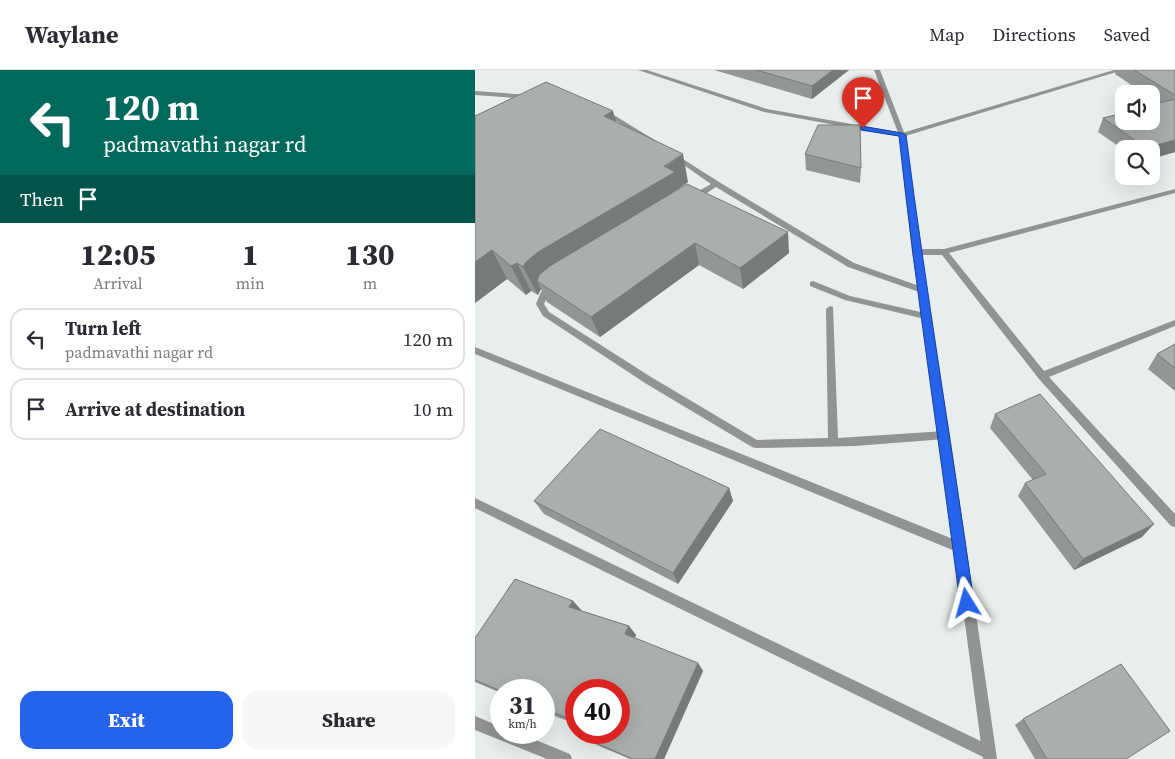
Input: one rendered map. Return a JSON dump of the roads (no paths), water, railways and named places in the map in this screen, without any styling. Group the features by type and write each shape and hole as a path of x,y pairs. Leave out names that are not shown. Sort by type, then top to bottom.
{"street":[{"path":"641,70 765,111 902,135 1120,70"},
{"path":"877,70 902,135 916,252 945,435 989,756"},
{"path":"475,93 541,98"},
{"path":"593,106 615,117 659,146"},
{"path":"667,151 715,184 851,265 922,290"},
{"path":"682,205 715,184"},
{"path":"916,252 944,252 1175,191"},
{"path":"944,252 1042,376 1175,522"},
{"path":"564,279 544,294 540,304 546,314 648,380 757,444 855,442 945,435"},
{"path":"813,284 848,298 925,316"},
{"path":"830,309 833,442"},
{"path":"1042,376 1175,323"},
{"path":"475,350 959,547"},
{"path":"475,503 989,756"},
{"path":"475,723 565,759"}]}
